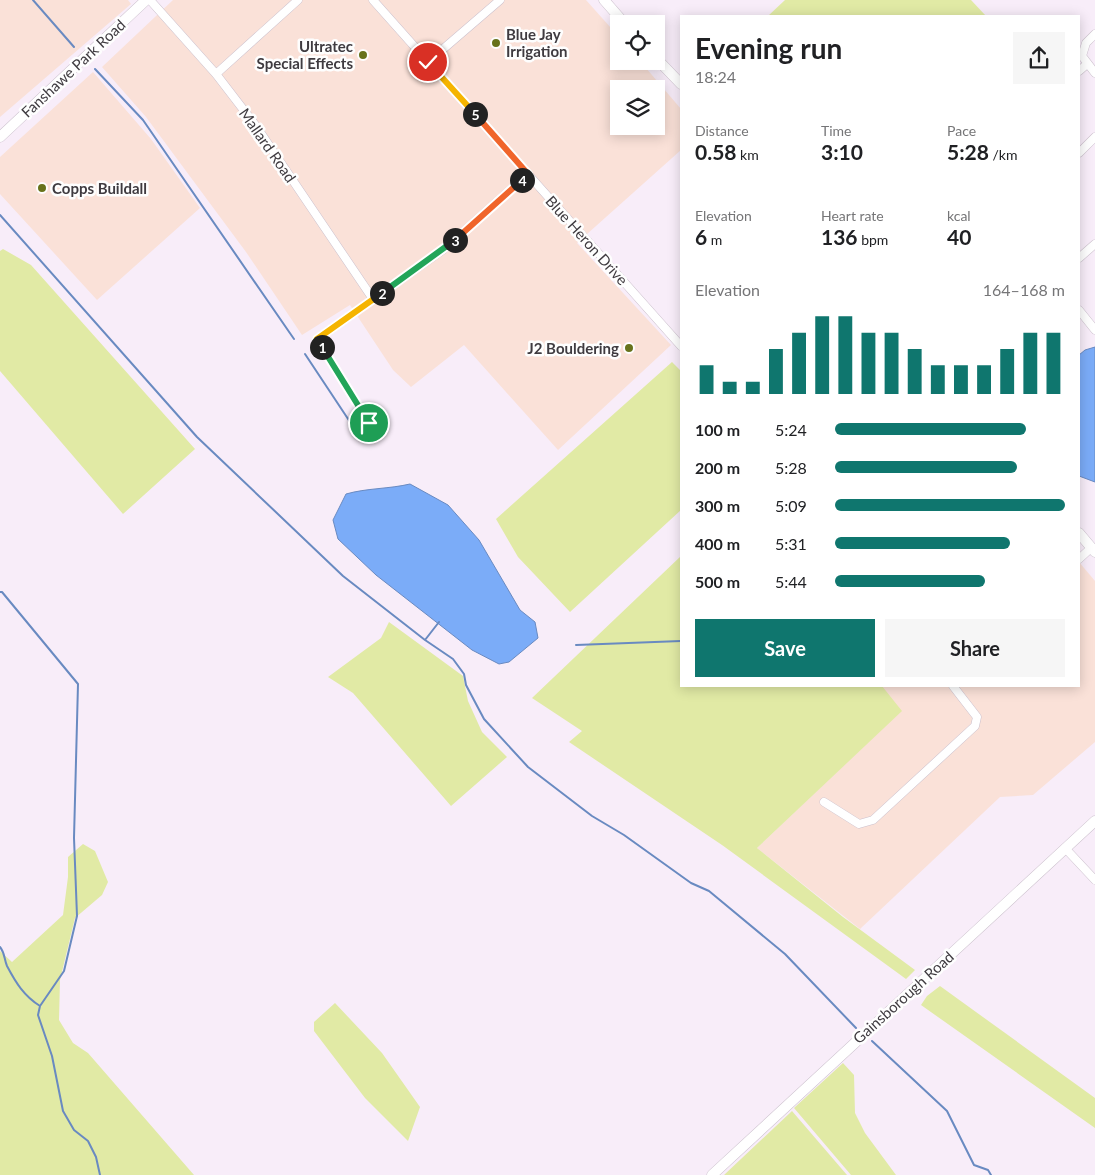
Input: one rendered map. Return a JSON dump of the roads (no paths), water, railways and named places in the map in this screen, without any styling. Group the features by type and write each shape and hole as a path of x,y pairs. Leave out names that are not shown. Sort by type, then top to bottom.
{"main road":[{"name":"Fanshawe Park Road","path":"0,137 146,0"},
{"path":"604,0 617,15"},
{"path":"665,68 680,84"},
{"path":"1080,534 1093,550"},
{"name":"Gainsborough Road","path":"712,1175 1095,821"}],"street":[{"name":"Mallard Road","path":"150,0 216,74 256,126 373,299"},
{"path":"216,74 298,0"},
{"name":"Blue Heron Drive","path":"373,0 680,345"},
{"path":"428,62 500,0"},
{"path":"1080,48 1095,34"},
{"path":"1086,43 1082,56 1095,73"},
{"path":"1080,70 1087,64"},
{"path":"1080,152 1095,137"},
{"path":"369,423 317,339 444,249 528,174"},
{"path":"1080,257 1095,244"},
{"path":"1080,311 1095,330"},
{"path":"1080,558 1093,550"},
{"path":"824,802 859,824 873,820 975,726 976,717 954,687"},
{"path":"1066,848 1095,880"}],"water":[{"path":"1095,347 1095,482 1080,476 1080,354 1085,350"},
{"path":"410,484 448,505 479,540 520,610 535,622 538,638 509,662 499,664 472,650 376,575 338,539 333,520 346,494"}],"waterway":[{"path":"33,0 74,47"},
{"path":"95,69 143,120 294,339"},
{"path":"0,215 197,437 343,576 425,640 453,659 464,674 466,685 484,719 528,767 592,816 624,835 691,883 709,891 785,954 856,1028"},
{"path":"305,354 362,440"},
{"path":"0,592 2,592 78,684 74,838 77,916 64,971 40,1006 38,1015 52,1056 63,1111 74,1130 88,1141 96,1157 100,1175"},
{"path":"425,640 439,622"},
{"path":"576,645 680,641"},
{"path":"0,947 7,966 17,983 29,998 40,1006"},
{"path":"872,1041 947,1111 974,1165 988,1170 991,1175"}],"place":[{"name":"Blue Jay Irrigation","path":"496,43"},
{"name":"Ultratec Special Effects","path":"363,55"},
{"name":"Copps Buildall","path":"42,188"},
{"name":"J2 Bouldering","path":"629,348"}]}
